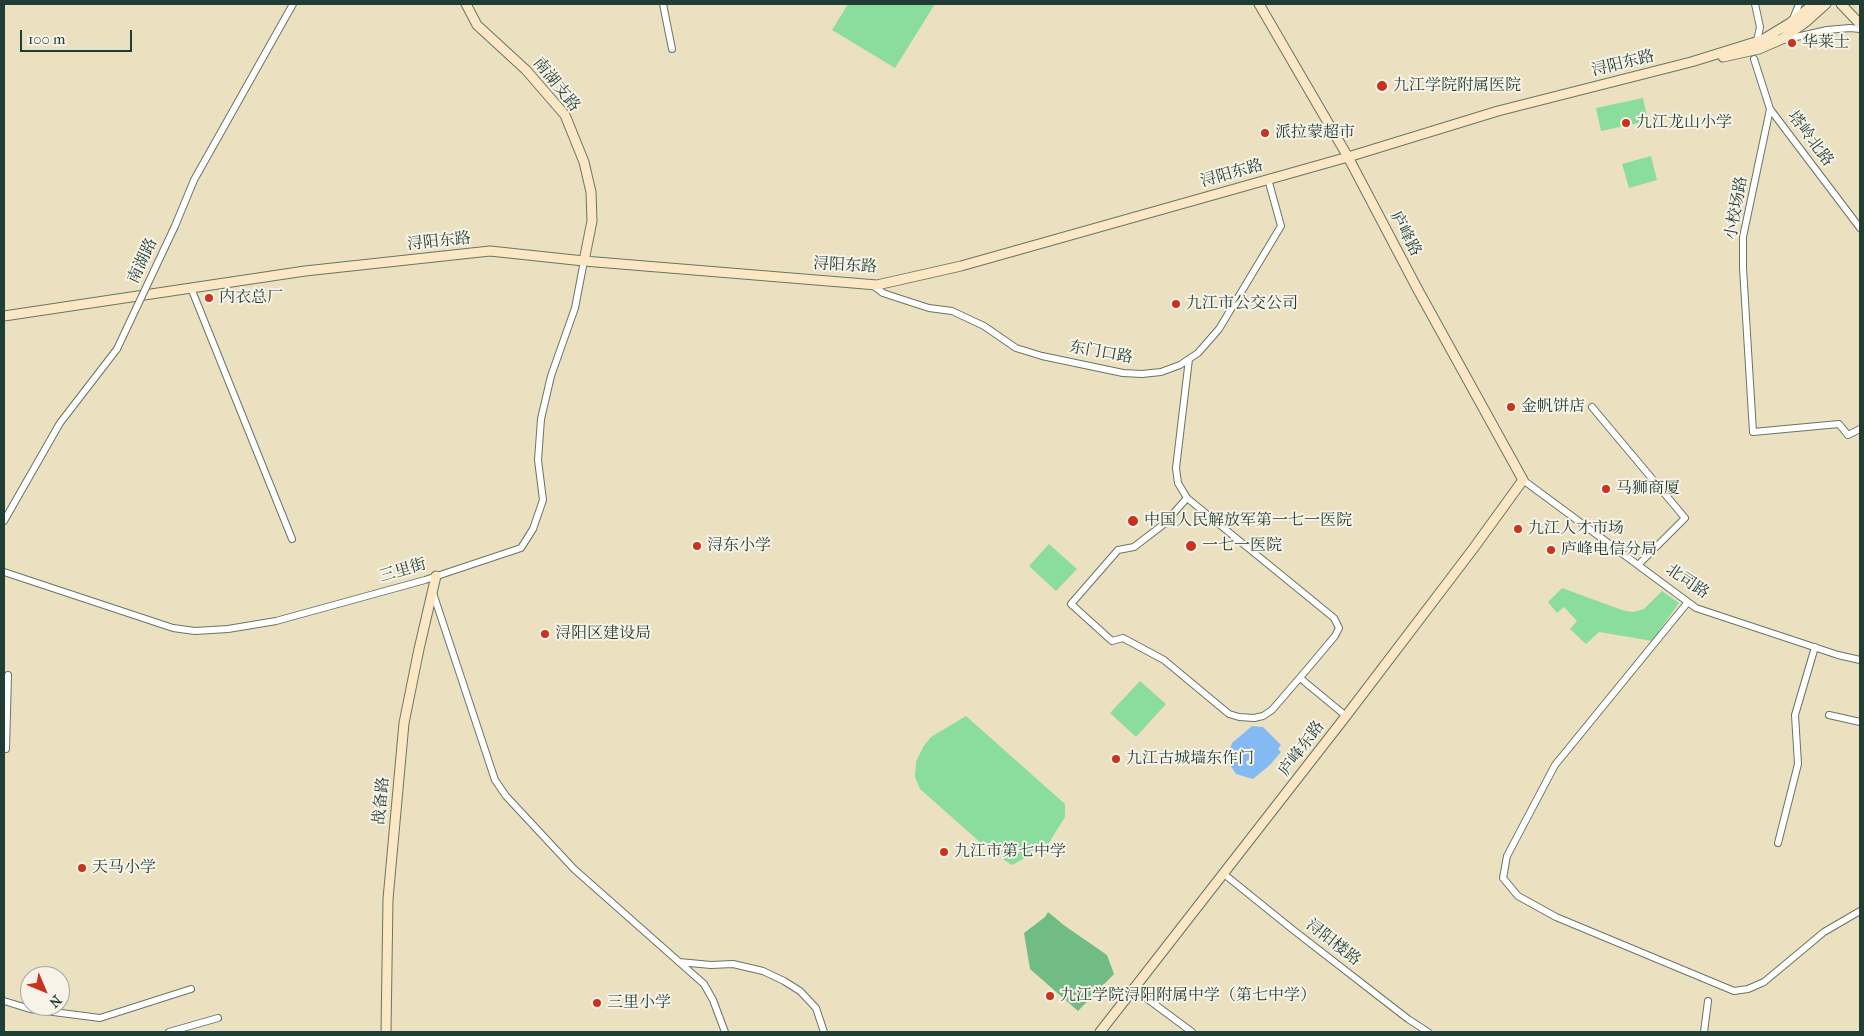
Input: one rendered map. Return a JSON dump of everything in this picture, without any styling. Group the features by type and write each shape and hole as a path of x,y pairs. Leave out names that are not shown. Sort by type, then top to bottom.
{"main road":[{"name":"南湖支路","path":"466,4 476,25 526,70 565,115 584,162 591,192 592,221 584,261"},
{"name":"庐峰路","path":"1259,4 1348,157 1418,290 1523,480"},
{"path":"1691,62 1757,41 1784,27 1814,4"},
{"path":"1691,62 1741,54 1777,42 1807,21 1826,4"},
{"path":"1841,4 1860,24"},
{"name":"浔阳东路","path":"4,316 305,271 490,251 584,261 877,285 961,266 1348,157 1498,111 1691,62"},
{"name":"庐峰东路","path":"1100,1032 1346,716 1523,480"},
{"name":"战备路","path":"386,1032 388,899 404,722 436,576"}],"street":[{"name":"南湖路","path":"4,521 60,423 117,349 175,226 194,180 293,4"},
{"path":"662,4 672,49"},
{"path":"1756,4 1760,27 1757,41"},
{"path":"1784,27 1796,15 1799,4"},
{"path":"1777,42 1827,30 1860,29"},
{"name":"塔岭北路","path":"1754,59 1770,109 1860,228"},
{"name":"小校场路","path":"1770,109 1743,237 1743,268 1753,432 1839,424 1848,435 1860,429"},
{"name":"东门口路","path":"871,284 883,294 929,308 952,311 984,326 1016,348 1042,356 1123,373 1161,372 1180,365 1198,353 1219,329 1281,226 1268,179"},
{"name":"三里街","path":"4,572 173,628 195,631 228,630 276,621 436,576 521,548 533,529 543,500 538,460 541,419 550,376 575,308 584,261"},
{"path":"191,288 292,539"},
{"path":"1187,498 1164,524 1147,537 1134,546 1118,550 1071,604 1112,641 1123,638 1164,660 1228,714 1254,718 1262,716 1272,710 1300,678 1335,636 1338,628 1334,618 1187,498 1178,483 1176,468 1189,359"},
{"path":"1592,407 1685,518 1638,565"},
{"name":"北司路","path":"1523,480 1696,608 1838,655 1860,660"},
{"path":"433,592 495,780 506,796 574,869 704,984 713,1000 724,1032"},
{"path":"1688,602 1555,765 1507,856 1503,878 1518,896 1556,916 1734,991 1748,989 1764,982 1824,932 1860,911"},
{"path":"1778,843 1798,764 1796,715 1815,647"},
{"path":"6,749 8,676"},
{"path":"1300,678 1346,716"},
{"path":"1829,715 1860,722"},
{"name":"浔阳楼路","path":"1224,874 1346,971 1408,1019 1428,1032"},
{"path":"679,962 711,965 733,964 763,971 784,980 800,991 816,1008 824,1032"},
{"path":"4,1001 30,1009 100,1018 191,989"},
{"path":"1134,989 1192,1032"},
{"path":"1704,1032 1708,1001"},
{"path":"168,1032 218,1018"}],"green space":[{"path":"848,4 935,4 895,68 832,30"},
{"path":"1643,98 1648,121 1601,131 1596,108"},
{"path":"1651,156 1657,180 1629,188 1622,164"},
{"path":"1049,544 1077,569 1056,591 1029,566"},
{"path":"1562,588 1622,610 1633,612 1644,609 1662,591 1679,603 1652,641 1599,632 1586,644 1570,629 1577,621 1564,607 1557,613 1548,602"},
{"path":"1140,681 1166,704 1136,737 1110,713"},
{"path":"966,716 1065,804 1065,817 1047,846 1012,865 990,851 920,789 915,777 916,762 923,747 931,737"},
{"path":"1048,912 1107,955 1114,974 1078,1011 1030,969 1024,933 1045,917"}],"water":[{"path":"1252,726 1263,727 1281,745 1278,749 1281,752 1270,765 1253,779 1236,774 1228,762 1231,763 1232,757 1228,756 1232,743"}],"place":[{"name":"华莱士","path":"1792,43"},
{"name":"九江学院附属医院","path":"1382,86"},
{"name":"九江龙山小学","path":"1626,123"},
{"name":"派拉蒙超市","path":"1265,133"},
{"name":"内衣总厂","path":"209,298"},
{"name":"九江市公交公司","path":"1176,304"},
{"name":"金帆饼店","path":"1511,407"},
{"name":"马狮商厦","path":"1606,489"},
{"name":"中国人民解放军第一七一医院","path":"1133,521"},
{"name":"九江人才市场","path":"1518,529"},
{"name":"浔东小学","path":"697,546"},
{"name":"一七一医院","path":"1191,546"},
{"name":"庐峰电信分局","path":"1551,550"},
{"name":"浔阳区建设局","path":"545,634"},
{"name":"九江古城墙东作门","path":"1116,759"},
{"name":"九江市第七中学","path":"944,852"},
{"name":"天马小学","path":"82,868"},
{"name":"九江学院浔阳附属中学（第七中学）","path":"1050,996"},
{"name":"三里小学","path":"597,1003"}]}
